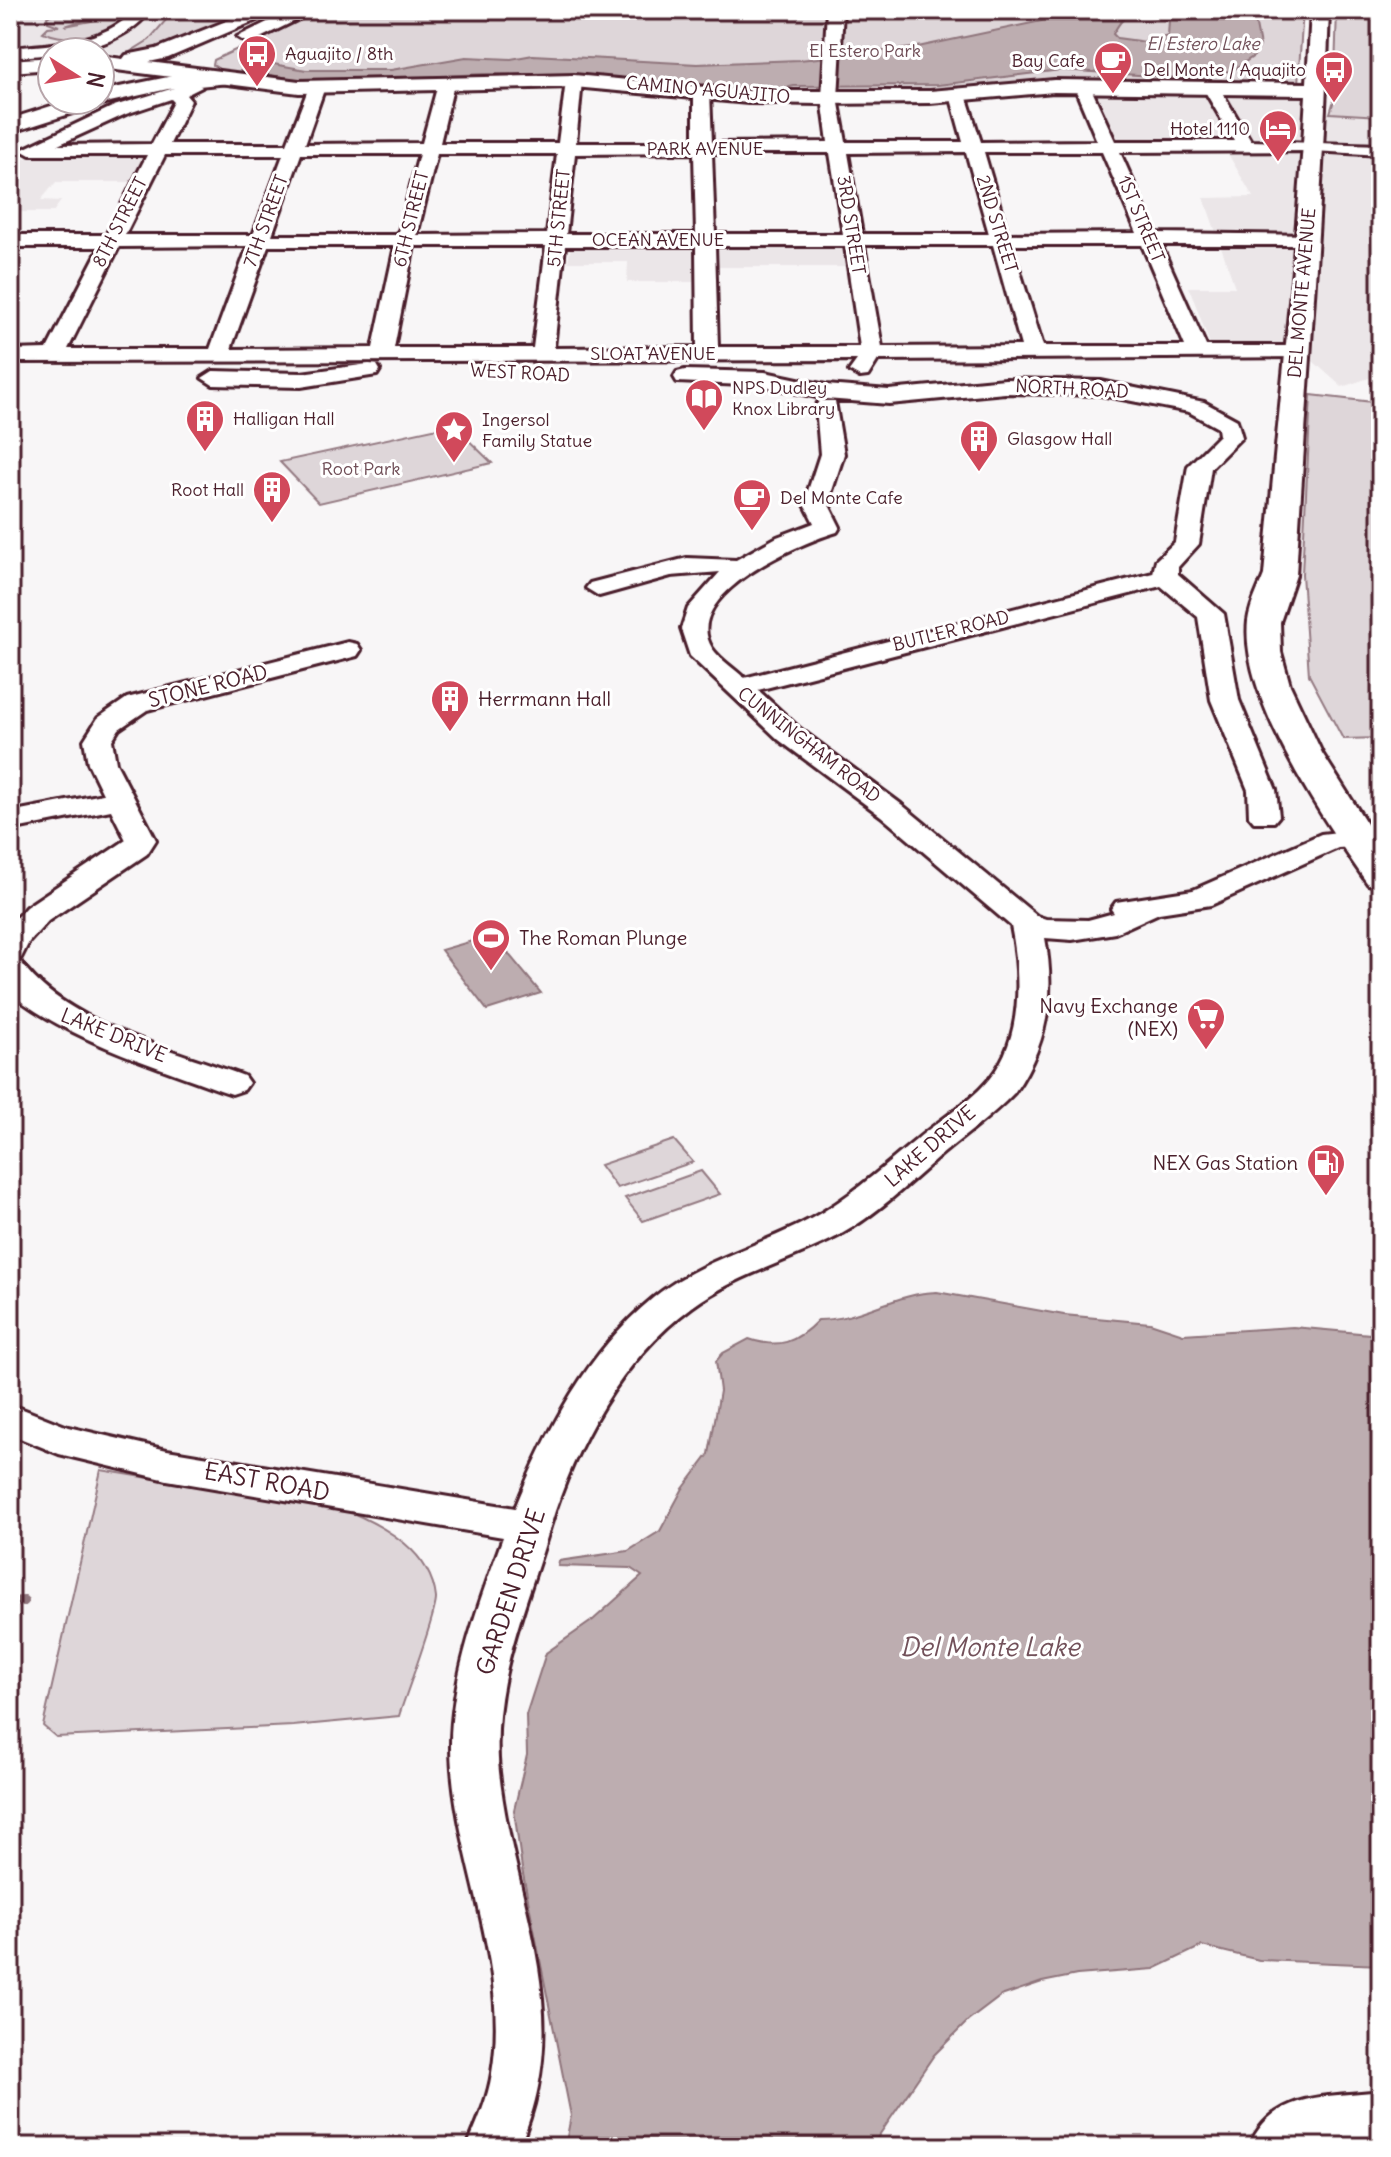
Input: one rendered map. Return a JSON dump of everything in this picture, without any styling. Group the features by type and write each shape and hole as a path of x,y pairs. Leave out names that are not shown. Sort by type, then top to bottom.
{"highway":[{"path":"116,80 162,69"},
{"path":"116,91 162,69"},
{"path":"116,94 163,84 221,78"},
{"path":"10,106 36,101"},
{"path":"10,126 42,116"}],"main road":[{"path":"116,61 157,55 271,10"},
{"path":"162,69 281,10"},
{"path":"162,69 217,51 308,10"},
{"name":"DEL MONTE AVENUE","path":"1320,10 1318,89 1280,575 1263,625 1264,649 1291,727 1374,832 1381,876"},
{"path":"217,51 206,64 221,78"},
{"path":"16,67 36,61"},
{"name":"CAMINO AGUAJITO","path":"116,65 317,87 574,81 702,92 958,95 1082,86 1318,89"}],"street":[{"path":"104,36 117,31 143,10"},
{"name":"3RD STREET","path":"835,10 830,92 872,353"},
{"path":"13,35 36,37"},
{"path":"10,53 36,54"},
{"path":"10,159 120,110 221,78"},
{"name":"5TH STREET","path":"543,354 574,81"},
{"name":"6TH STREET","path":"382,355 446,84"},
{"name":"1ST STREET","path":"1082,86 1199,353"},
{"name":"7TH STREET","path":"218,355 317,87"},
{"path":"1211,88 1246,147"},
{"path":"702,92 708,354"},
{"name":"8TH STREET","path":"54,356 183,101 174,93"},
{"name":"2ND STREET","path":"958,95 1034,353"},
{"name":"PARK AVENUE","path":"30,150 1110,148 1314,143 1381,148"},
{"name":"OCEAN AVENUE","path":"10,241 1306,239"},
{"name":"SLOAT AVENUE","path":"10,356 1296,352"},
{"path":"857,376 872,353"},
{"name":"WEST ROAD","path":"213,378 301,380 375,370 629,376"},
{"path":"661,377 755,378 826,399"},
{"name":"NORTH ROAD","path":"826,399 902,396 983,387 1079,386 1161,397 1217,416 1229,425 1231,437 1200,466 1187,544 1165,565 1166,577"},
{"name":"CUNNINGHAM ROAD","path":"826,399 832,454 816,503 828,527 801,532 740,568 702,605 691,630 699,650 736,688 1026,923 1046,931 1108,926 1148,907 1200,898 1332,840 1374,832"},
{"path":"599,588 698,564 721,563 740,568"},
{"path":"1166,577 1211,614 1225,700 1262,790 1264,816"},
{"name":"BUTLER ROAD","path":"736,688 1166,577"},
{"name":"STONE ROAD","path":"120,800 102,763 98,740 108,724 127,709 348,650"},
{"path":"10,821 120,800 140,837 136,848 37,914 14,939 10,951"},
{"name":"LAKE DRIVE","path":"706,1281 849,1213 1003,1085 1024,1044 1032,1005 1032,947 1026,923"},
{"name":"LAKE DRIVE","path":"10,969 27,994 63,1016 232,1083"},
{"name":"GARDEN DRIVE","path":"493,2147 506,2119 519,2065 520,2011 474,1746 480,1692 491,1640 530,1526 571,1426 599,1384 656,1317 706,1281"},
{"name":"EAST ROAD","path":"10,1418 59,1439 167,1465 530,1526"},
{"path":"1285,2137 1381,2116"}],"shaded area":[{"path":"10,10 260,10 153,54 116,54 116,36 36,36 36,54 10,54"},
{"path":"1082,86 1298,93 1312,112 1381,116 1381,374 1342,387 1295,345 1211,347 1189,287 1235,287 1204,198 1253,197 1224,147 1110,148"},
{"path":"164,152 148,182 56,182 41,200 61,201 53,212 10,212 10,166 33,154"},
{"path":"571,243 844,243 845,267 703,267 703,282 627,282 628,262 568,262"}],"green space":[{"path":"59,10 106,13 65,26 128,14 110,28 90,36 55,36 43,32 48,27 59,26 48,22 47,17"},
{"path":"154,10 264,10 155,54 133,55 130,52 149,40 172,13"},
{"name":"El Estero Park","path":"321,10 1303,10 1298,84 791,95 666,84 307,83 224,72 213,65 214,60"},
{"path":"1337,10 1381,10 1381,116 1330,113 1334,100"},
{"path":"1311,395 1381,403 1381,738 1343,739 1309,675 1302,574"},
{"name":"Root Park","path":"456,424 455,427 492,463 319,503 280,462"},
{"path":"674,1140 693,1162 617,1188 600,1165"},
{"path":"701,1171 720,1194 643,1221 625,1198"},
{"path":"101,1470 348,1511 404,1543 425,1567 436,1598 399,1716 293,1726 56,1737 43,1726"}],"water":[{"name":"El Estero Lake","path":"1079,10 1253,10 1260,46 1254,56 1233,70 1199,79 1061,70 938,85 794,86 777,90 598,76 484,74 315,82 251,72 252,66 263,62 306,70 391,70 466,57 511,59 533,55 697,64 799,60 913,48 1065,16","holes":["1132,15 1169,20 1168,36 1146,42 1117,38 1113,34 1122,20"]},
{"name":"The Roman Plunge","path":"493,935 541,993 487,1010 441,950"},
{"name":"Del Monte Lake","path":"937,1292 1064,1315 1150,1323 1183,1334 1293,1327 1381,1335 1381,1965 1259,1960 1202,1946 1154,1969 1077,1975 1042,1982 1001,1996 968,2021 934,2055 871,2147 565,2147 571,2116 522,1869 514,1810 527,1755 526,1715 546,1653 593,1620 642,1576 630,1568 558,1566 559,1561 628,1551 660,1531 682,1490 709,1454 720,1391 716,1361 723,1353 749,1339 786,1342 802,1334 818,1320 849,1316 906,1297"}],"waterway":[{"path":"208,18 213,10"},
{"path":"246,65 260,60"},
{"path":"10,1602 24,1601"}],"place":[{"name":"Aguajito / 8th","path":"257,88"},
{"name":"Bay Cafe","path":"1113,95"},
{"name":"Del Monte / Aquajito","path":"1334,104"},
{"name":"Hotel 1110","path":"1278,163"},
{"name":"NPS Dudley Knox Library","path":"704,432"},
{"name":"Halligan Hall","path":"205,453"},
{"name":"Ingersol Family Statue","path":"454,464"},
{"name":"Glasgow Hall","path":"979,473"},
{"name":"Root Hall","path":"272,524"},
{"name":"Del Monte Cafe","path":"752,532"},
{"name":"Herrmann Hall","path":"450,733"},
{"name":"The Roman Plunge","path":"491,972"},
{"name":"Navy Exchange (NEX)","path":"1206,1051"},
{"name":"NEX Gas Station","path":"1326,1197"}]}
